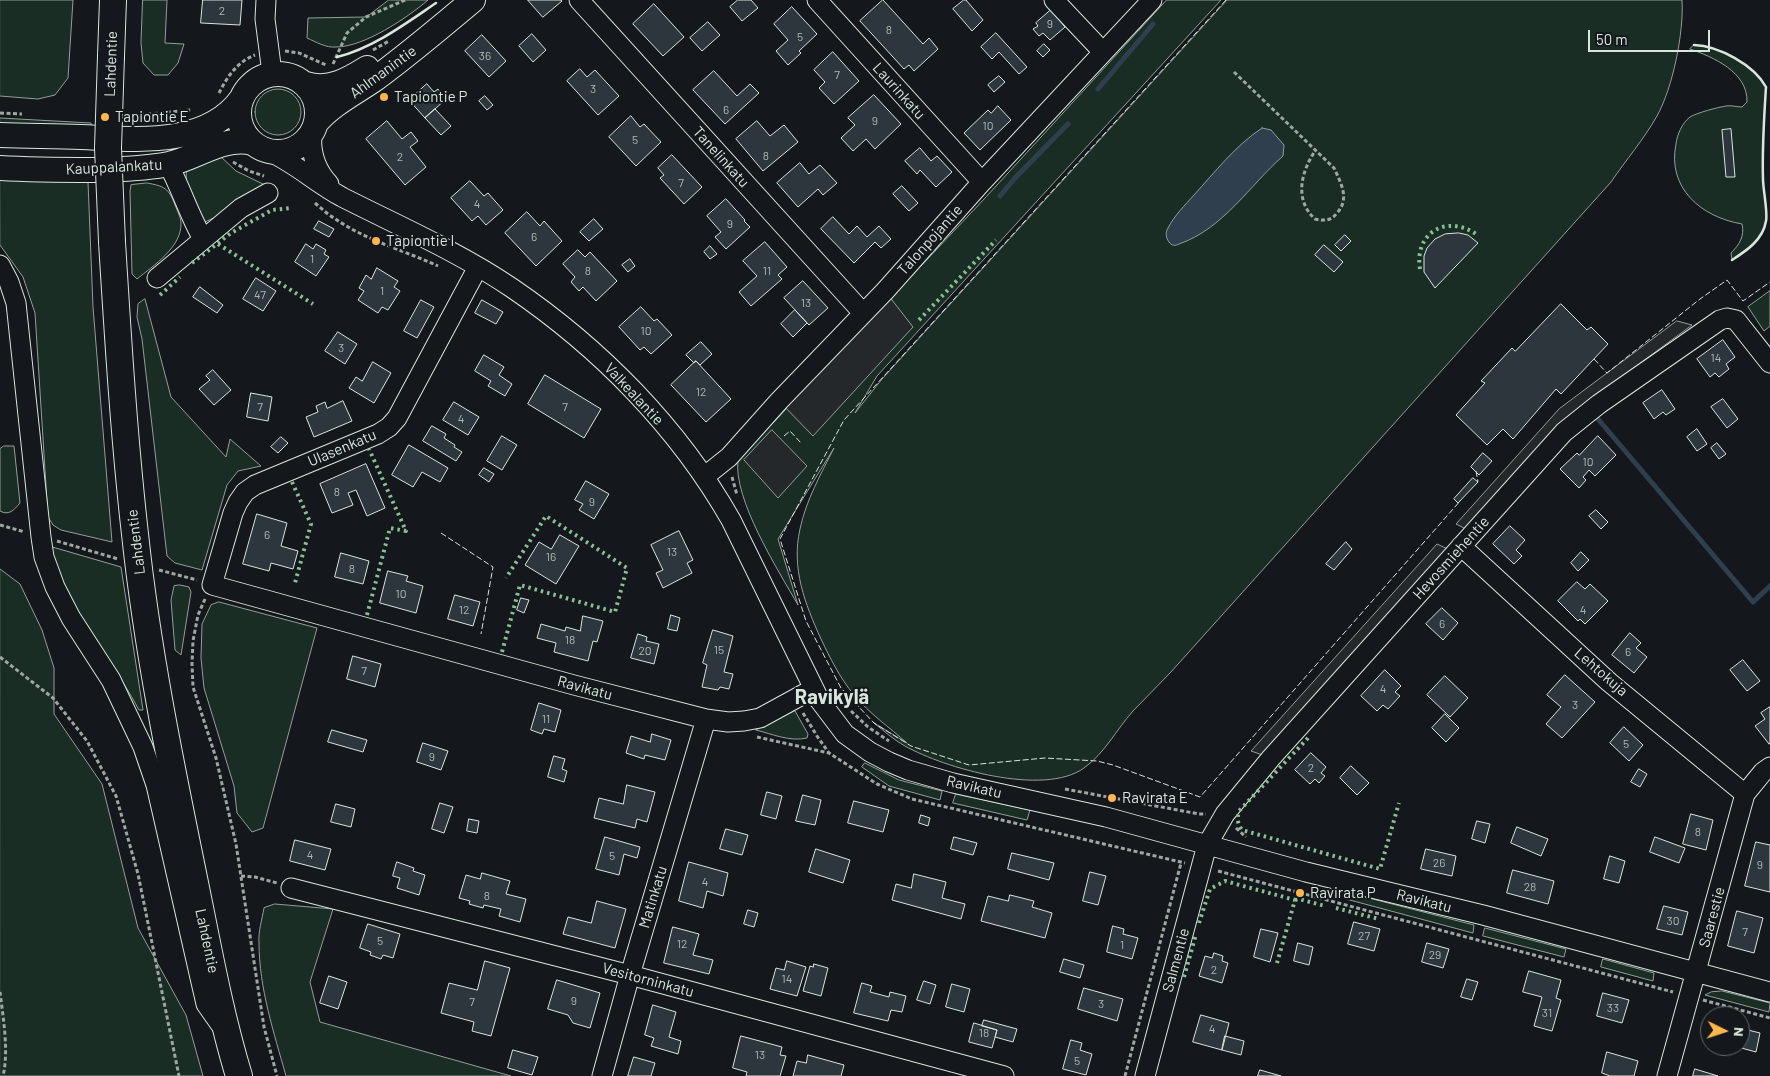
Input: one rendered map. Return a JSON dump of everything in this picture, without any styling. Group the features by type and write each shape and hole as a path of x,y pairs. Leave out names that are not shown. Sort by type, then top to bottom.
{"highway":[{"name":"Lahdentie","path":"113,0 108,148 124,426 135,535 148,635 171,770 226,1032 239,1076"}],"main road":[{"name":"Ahlmanintie","path":"314,127 329,111 381,74 473,0"},
{"name":"Ahlmanintie","path":"306,84 323,87 348,80 448,20"},
{"path":"272,73 283,73 293,76 306,84 314,97 317,113 314,127 302,145 292,150 281,152 260,147 243,130 239,110 242,98 249,86 260,78 272,73"},
{"name":"Kauppalankatu","path":"0,136 137,139 176,136 192,132 213,123 234,108 242,98"},
{"name":"Kauppalankatu","path":"0,168 125,169 168,164 230,141 260,147"}],"street":[{"path":"266,0 266,25 272,73"},
{"name":"Tanelinkatu","path":"579,0 863,313"},
{"name":"Laurinkatu","path":"816,0 982,182"},
{"path":"1054,0 1103,52"},
{"name":"Talonpojantie","path":"704,477 729,457 1152,0"},
{"name":"Valkealantie","path":"314,127 311,151 320,172 335,190 349,200"},
{"name":"Valkealantie","path":"260,147 287,160 327,188 478,267 538,306 583,341 635,392 677,441 704,477 731,520 813,689"},
{"path":"168,164 203,239"},
{"path":"157,278 241,208 268,193"},
{"path":"0,265 9,282 16,303 41,537 48,572 71,618 111,680 143,747 156,785 206,1004 226,1032"},
{"name":"Ulasenkatu","path":"212,585 233,513 245,492 255,485 378,434 390,427 398,418 478,267"},
{"name":"Hevosmiehentie","path":"1207,844 1225,814 1270,758 1564,432 1599,404 1720,320 1727,318 1736,320 1770,363"},
{"name":"Lehtokuja","path":"1461,546 1610,682 1745,794"},
{"name":"Ravikatu","path":"212,585 574,685 706,719 728,722 760,718 813,689 820,702 846,734 877,755 908,770 953,783 1106,817 1314,874 1483,916 1770,992"},
{"name":"Matinkatu","path":"602,1076 706,719"},
{"name":"Saarestie","path":"1667,1076 1745,794 1763,772 1770,767"},
{"name":"Salmentie","path":"1145,1076 1207,844"},
{"name":"Vesitorninkatu","path":"291,888 630,975 1004,1076"}],"path":[{"path":"332,68 347,33 366,17 405,0"},
{"path":"372,51 396,38"},
{"path":"280,50 299,53 316,59 332,68 340,65"},
{"path":"218,95 234,69 248,58 258,54"},
{"path":"1234,72 1334,168 1344,196 1342,207 1329,220 1315,219 1306,208 1303,200 1302,185 1304,172 1316,151"},
{"path":"123,116 194,110"},
{"path":"0,113 24,114"},
{"path":"731,474 738,498"},
{"path":"156,569 212,585 198,615 193,641 193,687 216,758 241,876 248,935 264,1027 277,1076"},
{"path":"0,658 53,698 87,741 116,796 138,874 179,1076"},
{"path":"848,708 868,727 896,745"},
{"path":"728,722 742,732 761,738 829,753"},
{"path":"1065,789 1199,814 1211,814"},
{"path":"1169,817 1171,809"},
{"path":"1125,1076 1181,863"},
{"path":"1212,869 1678,993"},
{"path":"241,876 255,877 291,888"},
{"path":"0,992 4,1034 5,1069 3,1076"},
{"path":"1699,999 1770,1018"}],"green space":[{"path":"0,0 73,0 68,78 55,95 38,99 0,96"},
{"path":"143,0 167,0 165,43 184,44 178,63 168,75 154,75 143,63 141,43"},
{"path":"389,0 428,0 385,30 347,46 329,47 307,38 308,18 366,17"},
{"path":"1167,0 1221,0 877,376 855,413 882,379 1227,0 1682,0 1682,13 1676,59 1663,104 1646,133 1611,182 1170,673 1133,711 1098,755 1084,768 1066,776 1045,780 1020,780 968,770 944,763 905,746 874,723 907,743 854,695 836,668 815,626 798,572 798,543 806,508 814,487 834,448 778,539 798,605 769,554 750,514 742,494 738,476 738,460 986,197"},
{"path":"1694,45 1714,49 1735,58 1753,71 1766,87 1763,133 1763,183 1766,221 1758,239 1732,260 1731,253 1742,236 1742,224 1713,215 1690,198 1682,187 1677,174 1675,160 1676,144 1682,126 1690,117 1728,106 1742,107 1747,102 1746,91 1742,82 1728,67 1709,56 1690,49"},
{"path":"273,89 283,89 297,99 301,112 297,125 291,131 283,135 273,135 259,125 255,117 255,107 265,93"},
{"path":"0,118 91,123 91,131 0,127"},
{"path":"218,154 236,171 265,185 224,213 205,222 197,216 191,206 186,174 187,169"},
{"path":"0,179 88,182 93,307 112,542 61,530 53,525 48,517 35,313 23,277 0,245"},
{"path":"147,183 158,185 168,191 180,216 181,223 180,232 172,248 137,279 132,274 130,191 131,185"},
{"path":"1770,291 1770,326 1764,331 1748,307"},
{"path":"145,299 171,397 226,457 230,439 261,466 238,471 227,485 202,570 175,563 167,556 142,339 137,317 138,304"},
{"path":"4,446 14,446 20,503 9,513 0,511 0,449"},
{"path":"49,546 121,567 143,710 139,710 74,606 60,577"},
{"path":"0,569 20,584 42,630 54,668 54,714 102,784 138,928 186,1015 203,1076 0,1076"},
{"path":"174,586 189,587 191,592 181,655 175,650 171,600"},
{"path":"219,602 317,628 263,828 252,832 237,813 234,786 204,688 201,658 202,624 211,605"},
{"path":"795,711 808,734 807,738 788,738 756,730"},
{"path":"865,763 899,780 942,791 940,800 889,786 862,767"},
{"path":"956,794 1030,810 1027,820 953,803"},
{"path":"1346,894 1361,896 1474,925 1473,933 1346,899"},
{"path":"275,904 333,909 310,982 320,1022 511,1076 286,1076 264,994 260,960 259,935 264,908"},
{"path":"1485,928 1566,949 1564,957 1483,936"},
{"path":"1603,959 1654,973 1653,981 1601,967"},
{"path":"1722,991 1770,1003 1769,1012 1705,995 1711,992"}],"shaded area":[{"path":"885,291 913,327 813,436 779,401"},
{"path":"1677,321 1692,325 1567,417 1461,546 1271,758 1251,751 1437,544 1450,550 1468,530 1456,524 1559,409"},
{"path":"772,430 807,466 778,498 744,460"}],"water":[{"path":"1262,128 1271,130 1284,145 1283,156 1223,217 1209,228 1178,245 1171,244 1167,239 1166,232 1176,215 1234,151"}],"building":[{"path":"203,0 242,0 240,25 201,23"},
{"path":"528,0 561,0 562,1 543,17"},
{"path":"738,0 751,0 758,8 742,21 730,7"},
{"path":"883,0 923,44 929,38 938,49 914,71 909,65 904,69 860,21"},
{"path":"964,0 983,20 972,31 953,9"},
{"path":"654,4 684,37 663,56 633,24"},
{"path":"792,7 817,34 799,51 801,53 788,65 776,51 788,40 774,24"},
{"path":"1051,10 1065,27 1050,40 1043,33 1039,36 1033,29 1038,26 1036,23"},
{"path":"708,22 720,35 702,51 690,38"},
{"path":"996,33 1027,67 1019,74 999,52 992,59 981,47"},
{"path":"532,34 546,50 533,62 519,46"},
{"path":"482,35 506,61 489,77 465,51"},
{"path":"1044,44 1050,50 1043,57 1037,51"},
{"path":"833,52 859,81 834,104 819,88 825,82 814,70"},
{"path":"580,69 587,77 595,70 619,96 598,115 567,81"},
{"path":"714,71 737,96 750,84 759,93 725,124 693,90"},
{"path":"999,76 1005,82 994,92 988,85"},
{"path":"427,84 434,92 438,89 446,99 425,118 409,100"},
{"path":"874,95 901,124 875,149 866,139 853,151 841,138 855,125 848,118"},
{"path":"485,96 493,105 487,110 479,101"},
{"path":"998,106 1011,120 980,150 964,133 988,110 991,113"},
{"path":"435,109 451,126 441,135 425,118"},
{"path":"631,116 640,127 644,124 661,142 636,166 609,137"},
{"path":"387,121 402,139 411,132 418,141 410,147 426,167 405,185 366,139"},
{"path":"757,121 770,136 784,125 798,142 763,171 736,139"},
{"path":"1731,129 1735,177 1726,177 1722,130"},
{"path":"920,148 931,161 937,156 952,172 936,187 920,170 917,174 905,161"},
{"path":"672,155 702,187 684,204 660,178 664,175 658,168"},
{"path":"800,163 809,174 820,165 837,183 823,195 818,189 798,207 777,183"},
{"path":"470,181 484,196 488,193 503,210 486,225 478,216 472,221 451,198"},
{"path":"902,186 918,203 909,211 893,194"},
{"path":"726,199 750,227 726,249 715,237 721,232 707,216"},
{"path":"527,212 540,226 544,221 562,241 536,266 505,233"},
{"path":"833,217 849,234 857,226 867,237 879,226 891,239 881,248 875,242 854,263 821,229"},
{"path":"594,219 603,229 589,241 580,232"},
{"path":"319,221 334,229 329,237 314,229"},
{"path":"1459,233 1468,235 1478,243 1435,288 1424,272 1424,256 1427,248 1435,239 1445,234"},
{"path":"1345,235 1351,241 1341,251 1335,245"},
{"path":"765,242 787,267 778,275 782,279 751,306 739,292 757,276 743,261"},
{"path":"306,244 313,249 316,244 326,250 324,254 329,257 316,276 295,262"},
{"path":"1324,245 1343,262 1334,272 1315,255"},
{"path":"710,246 717,254 710,259 704,252"},
{"path":"578,250 585,257 590,252 617,281 596,301 583,287 579,291 571,282 575,277 563,264"},
{"path":"630,259 635,266 628,272 622,265"},
{"path":"377,268 398,281 394,287 400,291 388,310 382,307 378,313 358,300 364,291 359,288 366,275 371,279"},
{"path":"256,278 276,291 263,311 243,299"},
{"path":"803,281 828,308 809,325 784,298"},
{"path":"200,287 223,305 217,313 193,297"},
{"path":"421,300 434,307 417,338 404,331"},
{"path":"482,300 503,312 496,324 475,313"},
{"path":"1561,304 1587,330 1591,327 1608,344 1561,394 1556,389 1513,439 1503,429 1487,445 1456,415 1485,383 1481,381 1512,348 1515,351"},
{"path":"641,307 654,321 657,319 672,335 651,354 644,347 640,350 619,327"},
{"path":"795,310 807,323 793,337 781,324"},
{"path":"338,332 357,344 345,364 325,351"},
{"path":"1723,340 1735,357 1726,364 1729,369 1719,377 1715,373 1710,377 1697,359"},
{"path":"701,342 712,354 700,365 696,361 694,363 686,355"},
{"path":"484,355 504,367 499,375 512,384 505,396 488,386 491,381 475,371"},
{"path":"696,361 731,399 706,422 671,385"},
{"path":"373,362 391,373 374,403 349,388 356,377 362,381"},
{"path":"213,370 231,390 214,405 199,389 210,380 206,376"},
{"path":"545,375 601,409 584,438 528,404"},
{"path":"1662,390 1675,409 1666,415 1663,412 1654,419 1643,403"},
{"path":"251,393 272,397 268,421 247,417"},
{"path":"1723,399 1738,419 1727,428 1711,407"},
{"path":"343,401 352,421 314,437 306,417 318,412 316,406 325,402 327,408"},
{"path":"454,402 479,417 468,435 443,420"},
{"path":"432,426 446,434 444,438 462,452 456,461 423,441"},
{"path":"1697,429 1707,444 1697,451 1687,437"},
{"path":"502,436 517,445 502,470 487,461"},
{"path":"1598,436 1616,455 1595,476 1589,470 1583,477 1586,480 1579,488 1560,469 1577,453 1579,455"},
{"path":"281,437 288,443 278,453 271,447"},
{"path":"1717,443 1726,454 1719,459 1711,448"},
{"path":"409,445 448,468 440,482 422,472 413,487 392,475"},
{"path":"1483,453 1492,461 1479,475 1471,467"},
{"path":"366,464 385,508 367,516 356,490 348,493 353,505 332,513 320,484"},
{"path":"484,468 494,474 489,482 479,475"},
{"path":"1473,478 1478,482 1458,503 1454,499"},
{"path":"586,481 609,494 594,519 579,510 583,504 575,500"},
{"path":"1596,510 1608,522 1601,529 1589,516"},
{"path":"257,514 287,523 281,546 298,551 293,569 271,563 269,571 243,564"},
{"path":"1510,526 1525,540 1516,550 1522,556 1514,564 1493,544"},
{"path":"679,531 693,560 687,563 692,573 663,588 656,573 663,570 651,545"},
{"path":"560,535 579,546 556,584 525,565 539,542 551,549"},
{"path":"1346,542 1352,549 1334,570 1326,564"},
{"path":"1581,552 1589,560 1578,571 1571,563"},
{"path":"341,553 369,561 363,584 335,577"},
{"path":"388,571 408,576 406,581 423,586 416,613 380,603"},
{"path":"1577,582 1585,589 1590,584 1608,601 1585,624 1580,619 1578,621 1558,601"},
{"path":"455,595 480,602 473,626 448,619"},
{"path":"521,598 529,600 524,613 517,610"},
{"path":"1442,608 1458,623 1443,640 1426,624"},
{"path":"671,615 680,618 677,631 668,629"},
{"path":"583,616 603,621 597,642 593,641 588,661 554,652 556,643 537,638 541,624 565,631 566,627 580,631"},
{"path":"713,630 733,636 724,672 733,674 729,689 720,687 718,690 702,687 707,665 703,663"},
{"path":"1630,633 1641,643 1636,648 1647,657 1634,673 1612,655"},
{"path":"638,634 647,637 646,641 659,644 654,664 631,658"},
{"path":"353,656 381,664 375,687 347,679"},
{"path":"1743,660 1760,681 1747,691 1730,670"},
{"path":"1385,670 1401,686 1395,692 1400,696 1388,709 1383,705 1377,711 1361,696"},
{"path":"1565,675 1595,702 1562,738 1546,724 1561,707 1547,695"},
{"path":"1445,676 1468,698 1450,717 1427,695"},
{"path":"539,703 561,710 555,732 544,729 542,734 531,730"},
{"path":"1770,707 1769,744 1755,726 1765,719 1761,713"},
{"path":"1445,714 1459,728 1446,742 1432,728"},
{"path":"1624,727 1643,745 1629,761 1610,743"},
{"path":"332,730 367,740 363,752 328,742"},
{"path":"652,734 671,740 665,760 645,755 644,759 626,753 631,736 650,742"},
{"path":"423,743 448,751 441,770 417,762"},
{"path":"1311,753 1326,767 1321,773 1325,776 1319,783 1315,779 1310,784 1295,770"},
{"path":"554,756 565,759 562,769 567,771 564,782 548,777"},
{"path":"1351,766 1369,783 1357,795 1340,778"},
{"path":"1639,769 1647,774 1640,787 1631,782"},
{"path":"627,785 655,792 647,822 637,819 635,828 594,818 599,798 623,804"},
{"path":"767,792 782,796 776,819 761,815"},
{"path":"803,795 821,800 815,825 796,821"},
{"path":"854,801 889,810 883,832 848,823"},
{"path":"440,803 453,807 444,833 432,829"},
{"path":"336,804 355,809 351,827 331,822"},
{"path":"1691,814 1713,820 1706,850 1683,844"},
{"path":"921,815 930,818 928,826 919,823"},
{"path":"469,819 479,821 477,833 467,831"},
{"path":"1477,821 1490,824 1485,843 1472,839"},
{"path":"1517,827 1548,839 1541,856 1511,843"},
{"path":"726,829 748,835 742,855 720,849"},
{"path":"605,837 640,847 637,858 624,854 619,875 596,869"},
{"path":"954,837 977,843 973,855 951,849"},
{"path":"1655,837 1685,848 1679,863 1650,852"},
{"path":"295,840 331,849 325,870 290,861"},
{"path":"1756,842 1770,845 1770,892 1745,886"},
{"path":"816,849 850,860 843,883 809,872"},
{"path":"1426,849 1456,856 1452,876 1421,869"},
{"path":"1012,853 1054,863 1049,880 1008,869"},
{"path":"1610,856 1625,861 1619,883 1604,879"},
{"path":"397,862 414,868 413,871 425,875 419,895 397,888 400,878 393,876"},
{"path":"689,862 728,873 723,896 707,891 703,908 679,901"},
{"path":"1513,870 1554,881 1548,904 1507,893"},
{"path":"1090,872 1106,876 1098,905 1083,901"},
{"path":"482,873 510,881 506,894 526,899 520,922 499,916 501,909 484,905 483,908 469,904 470,901 459,898 466,875 480,879"},
{"path":"914,874 946,882 942,898 965,904 961,919 892,900 896,884 911,888"},
{"path":"1010,895 1034,901 1032,907 1052,913 1045,938 981,921 988,896 1008,901"},
{"path":"597,901 626,909 615,948 563,934 568,917 591,923"},
{"path":"1664,906 1688,912 1682,935 1657,929"},
{"path":"748,910 758,913 754,927 744,924"},
{"path":"1737,911 1763,918 1754,953 1728,946"},
{"path":"1354,922 1380,929 1374,951 1348,944"},
{"path":"368,924 400,934 393,958 383,955 381,959 370,955 371,952 360,948"},
{"path":"1113,926 1124,929 1123,934 1138,938 1132,959 1107,952"},
{"path":"673,927 699,934 693,955 713,960 709,974 664,963"},
{"path":"1261,929 1278,933 1270,962 1254,957"},
{"path":"1298,943 1313,947 1309,965 1294,961"},
{"path":"1427,943 1449,949 1443,968 1422,962"},
{"path":"1214,953 1223,956 1222,961 1228,963 1222,983 1199,976 1205,956 1212,958"},
{"path":"1064,959 1084,965 1080,978 1060,972"},
{"path":"485,961 510,968 491,1036 472,1031 474,1022 441,1013 449,983 477,990"},
{"path":"787,961 806,967 797,996 770,989 776,968 784,970"},
{"path":"814,964 828,968 821,996 803,991 810,966 813,967"},
{"path":"1529,971 1561,980 1556,998 1561,1000 1552,1031 1534,1026 1542,997 1523,992"},
{"path":"329,976 347,982 338,1009 320,1003"},
{"path":"1467,979 1478,982 1472,1000 1461,997"},
{"path":"557,980 600,993 590,1028 573,1023 568,1015 548,1009"},
{"path":"924,981 936,985 930,1004 917,1000"},
{"path":"862,983 872,986 870,992 889,997 890,992 906,996 902,1012 891,1010 888,1021 854,1013"},
{"path":"952,984 970,989 964,1012 946,1007"},
{"path":"1084,988 1123,999 1117,1021 1078,1009"},
{"path":"1603,993 1629,1000 1622,1023 1597,1016"},
{"path":"653,1005 676,1012 669,1037 681,1041 678,1054 651,1046 654,1038 645,1035"},
{"path":"1201,1015 1229,1023 1222,1050 1193,1042"},
{"path":"984,1020 1017,1029 1013,1042 995,1037 997,1030 982,1026"},
{"path":"974,1023 997,1030 992,1048 969,1042"},
{"path":"1750,1030 1760,1033 1756,1052 1750,1050"},
{"path":"741,1036 782,1047 780,1055 786,1056 780,1076 746,1076 747,1072 733,1068"},
{"path":"1225,1036 1244,1041 1241,1055 1222,1050"},
{"path":"1071,1040 1082,1043 1080,1050 1092,1054 1086,1075 1063,1069"},
{"path":"513,1050 538,1057 532,1075 508,1068"},
{"path":"1607,1052 1638,1061 1634,1076 1610,1076 1602,1073"},
{"path":"808,1055 844,1065 841,1076 793,1076 797,1061 806,1063"},
{"path":"634,1057 655,1063 651,1076 628,1076"},
{"path":"1695,1069 1718,1076 1693,1076"},
{"path":"1260,1070 1281,1076 1258,1076"}],"waterway":[{"path":"1098,89 1153,24"},
{"path":"1000,196 1068,124"},
{"path":"1598,419 1753,602 1770,586"}],"hedge":[{"path":"192,263 231,233 272,210 291,208"},
{"path":"1420,269 1419,256 1422,246 1434,230 1454,226 1465,228 1476,234"},
{"path":"919,320 996,240"},
{"path":"218,244 313,304"},
{"path":"160,295 180,277"},
{"path":"367,615 390,528 406,531 369,449"},
{"path":"292,482 311,524 295,583"},
{"path":"502,652 520,585 615,612 627,568 546,516 506,578"},
{"path":"1308,738 1239,811 1238,820 1242,830 1380,869 1399,803"},
{"path":"1199,923 1210,889 1225,881 1295,900 1277,963"},
{"path":"1295,900 1299,899 1325,906"},
{"path":"1336,908 1379,919"},
{"path":"1184,977 1196,934"}],"fence":[{"path":"1226,0 844,420 780,539 806,621 841,688 874,723 911,746 969,765 1045,758 1097,761 1113,765 1200,797 1461,500"},
{"path":"1594,359 1607,373 1700,299 1727,280 1743,301 1770,282"},
{"path":"784,436 790,431 801,443"},
{"path":"1476,471 1478,482 1476,484"},
{"path":"441,533 493,567 481,634"}],"wall":[{"path":"337,57 363,48 376,41 401,27 436,3"},
{"path":"1694,45 1714,49 1735,58 1753,71 1766,87 1763,133 1763,183 1766,221 1758,239 1732,260"}],"place":[{"name":"Tapiontie P","path":"384,97"},
{"name":"Tapiontie E","path":"105,117"},
{"name":"Tapiontie I","path":"376,241"},
{"name":"Ravirata E","path":"1112,798"},
{"name":"Ravirata P","path":"1300,893"}],"district":[{"name":"Ravikylä","path":"832,697"}]}
